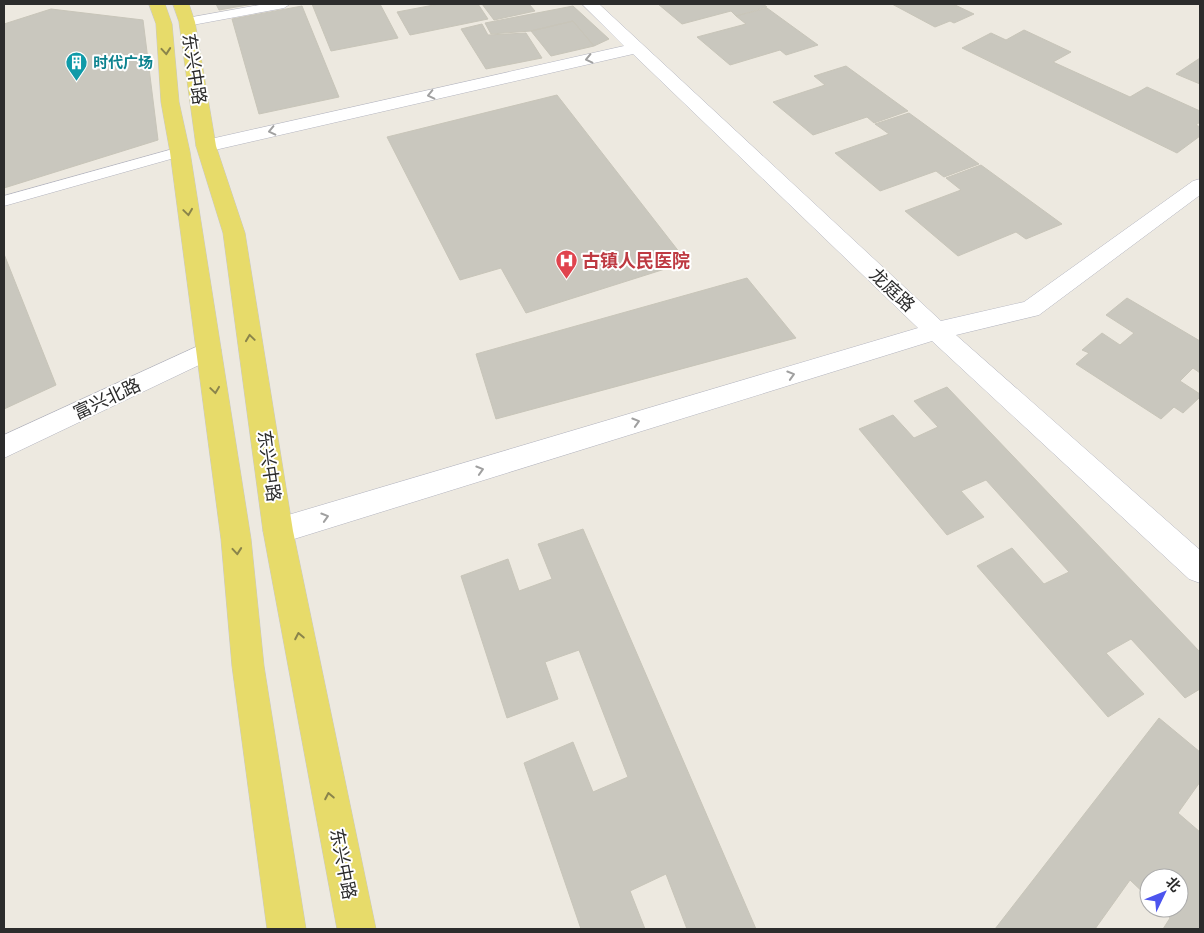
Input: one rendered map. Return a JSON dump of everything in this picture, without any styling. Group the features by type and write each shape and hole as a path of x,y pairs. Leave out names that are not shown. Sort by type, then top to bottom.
{"main road":[{"name":"东兴中路","path":"157,4 164,24 170,102 234,233 278,531 356,929"},
{"name":"东兴中路","path":"181,4 187,22 193,149 209,350 236,539 248,666 287,929"}],"street":[{"name":"龙庭路","path":"590,4 936,331 1200,569"},
{"path":"193,149 637,48"},
{"path":"278,531 936,331 1031,309 1200,186"},
{"name":"富兴北路","path":"4,447 209,350"}],"lane":[{"path":"187,22 284,4"},
{"path":"4,201 193,149"}],"building":[{"path":"216,4 253,4 219,10"},
{"path":"312,4 380,4 398,38 331,51"},
{"path":"439,4 478,4 488,19 410,35 397,12"},
{"path":"482,4 529,4 535,11 494,20"},
{"path":"658,4 763,4 767,7 736,16 731,11 682,24"},
{"path":"892,4 953,4 974,14 954,23 950,21 935,27"},
{"path":"302,6 339,97 259,114 232,19"},
{"path":"573,6 609,39 594,46 573,21 531,31 491,34 485,23"},
{"path":"767,8 818,45 786,55 780,50 730,65 697,37 746,24 736,16"},
{"name":"时代广场","path":"51,9 143,20 158,140 4,188 4,24"},
{"path":"573,21 594,46 551,56 531,31"},
{"path":"482,24 488,35 526,33 542,58 486,69 461,29"},
{"path":"1024,30 1071,52 1053,62 1130,97 1147,87 1200,111 1200,122 1196,125 1200,127 1200,136 1177,153 962,48 991,33 1006,40"},
{"path":"1200,58 1200,84 1176,74"},
{"path":"846,66 908,111 874,123 867,117 813,135 773,102 825,85 814,76"},
{"name":"古镇人民医院","path":"557,95 687,262 526,313 501,268 460,280 387,137"},
{"path":"909,113 979,164 944,177 936,171 880,191 835,153 889,134 875,124"},
{"path":"981,165 1062,224 1026,239 1016,232 958,256 905,211 961,190 946,178"},
{"path":"4,254 56,385 4,409"},
{"path":"747,278 796,338 496,419 476,354"},
{"path":"1127,298 1200,341 1200,373 1193,368 1180,381 1200,394 1200,397 1183,413 1174,407 1161,419 1076,364 1089,353 1082,350 1102,333 1120,345 1134,333 1106,315"},
{"path":"947,387 1200,652 1200,689 1185,698 1131,639 1106,653 1144,694 1108,717 977,566 1012,548 1044,584 1069,572 986,480 961,491 984,517 947,535 859,429 893,415 914,438 938,427 914,401"},
{"path":"583,529 756,929 687,929 666,874 630,891 645,929 581,929 524,763 573,742 593,792 628,777 579,650 545,662 558,699 507,718 461,576 508,559 519,591 552,579 538,544"},
{"path":"1159,718 1200,752 1200,782 1178,813 1200,832 1200,929 1163,929 1170,918 1189,918 1189,868 1139,868 1139,889 1130,880 1095,929 995,929"}],"place":[{"name":"时代广场","path":"77,82"},
{"name":"古镇人民医院","path":"566,280"}]}
